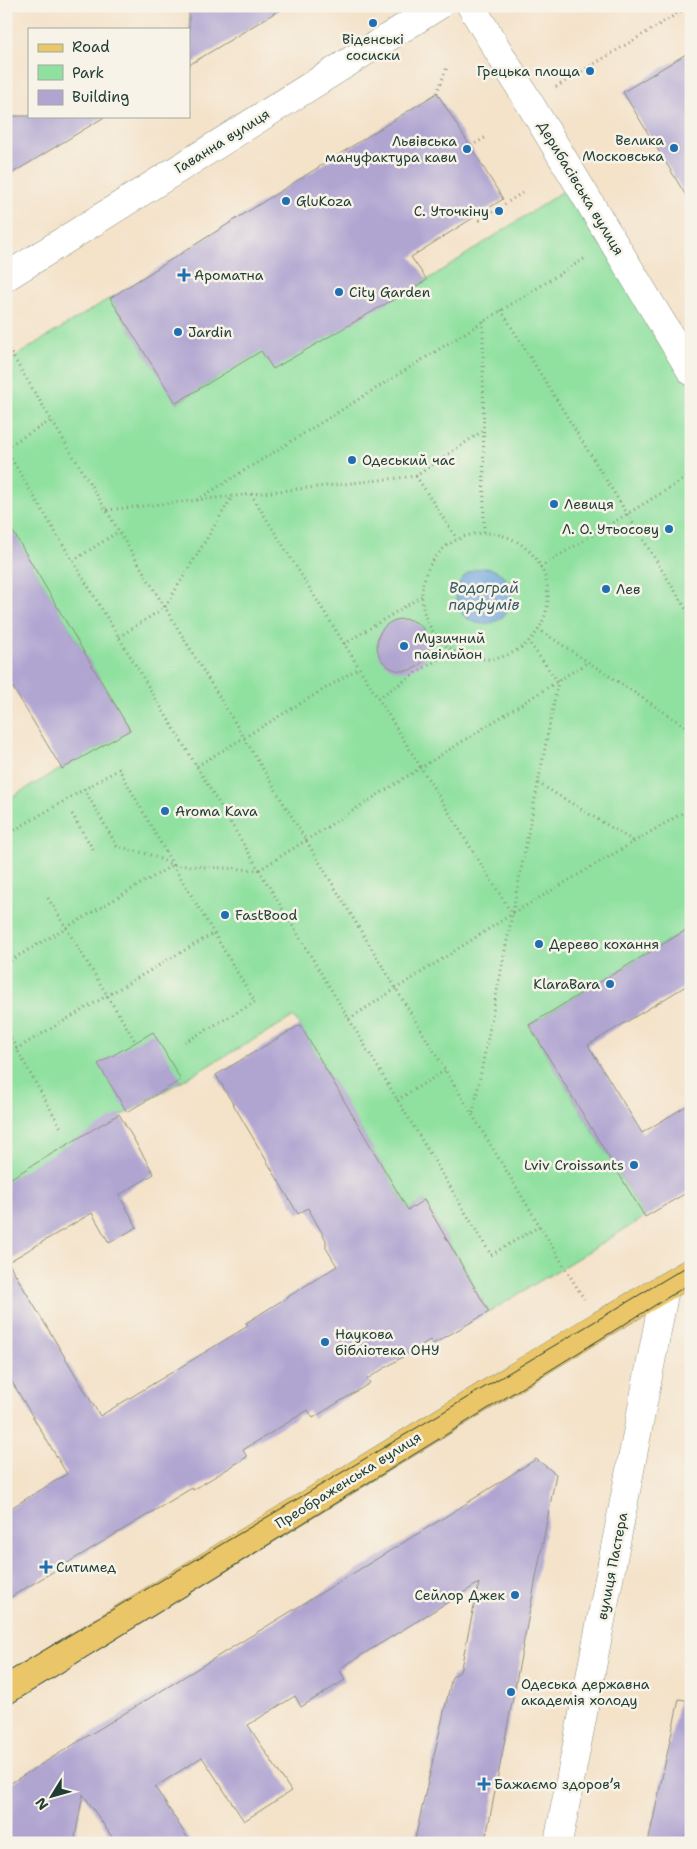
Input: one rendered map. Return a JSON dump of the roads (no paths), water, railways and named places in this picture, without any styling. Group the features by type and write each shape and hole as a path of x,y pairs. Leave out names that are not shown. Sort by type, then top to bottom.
{"main road":[{"name":"Преображенська вулиця","path":"6,1690 600,1325 665,1289 691,1272"}],"street":[{"name":"Гаванна вулиця","path":"6,277 438,6"},
{"name":"Дерибасівська вулиця","path":"471,6 688,361"},
{"name":"вулиця Пастера","path":"558,1843 665,1289"}],"water":[{"name":"Водограй парфумів","path":"478,568 490,568 504,576 512,590 510,607 504,616 490,624 478,624 468,619 461,612 456,602 456,590 461,580 468,573"}],"tram line":[{"path":"6,1673 691,1264"},
{"path":"6,1707 691,1283"}],"place":[{"name":"Віденські сосиски","path":"373,23"},
{"name":"Грецька площа","path":"590,71"},
{"name":"Велика Московська","path":"674,148"},
{"name":"Львівська мануфактура кави","path":"467,149"},
{"name":"GluKoza","path":"286,201"},
{"name":"С. Уточкіну","path":"499,211"},
{"name":"Ароматна","path":"184,275"},
{"name":"City Garden","path":"339,292"},
{"name":"Jardin","path":"178,332"},
{"name":"Одеський час","path":"352,460"},
{"name":"Левиця","path":"554,504"},
{"name":"Л. О. Утьосову","path":"669,529"},
{"name":"Лев","path":"606,589"},
{"name":"Музичний павільйон","path":"404,646"},
{"name":"Aroma Kava","path":"165,811"},
{"name":"FastBood","path":"225,915"},
{"name":"Дерево кохання","path":"539,944"},
{"name":"KlaraBara","path":"610,984"},
{"name":"Lviv Croissants","path":"634,1165"},
{"name":"Наукова бібліотека ОНУ","path":"325,1342"},
{"name":"Ситимед","path":"46,1567"},
{"name":"Сейлор Джек","path":"515,1595"},
{"name":"Одеська державна академія холоду","path":"511,1692"},
{"name":"Бажаємо здоровʼя","path":"484,1784"}]}
